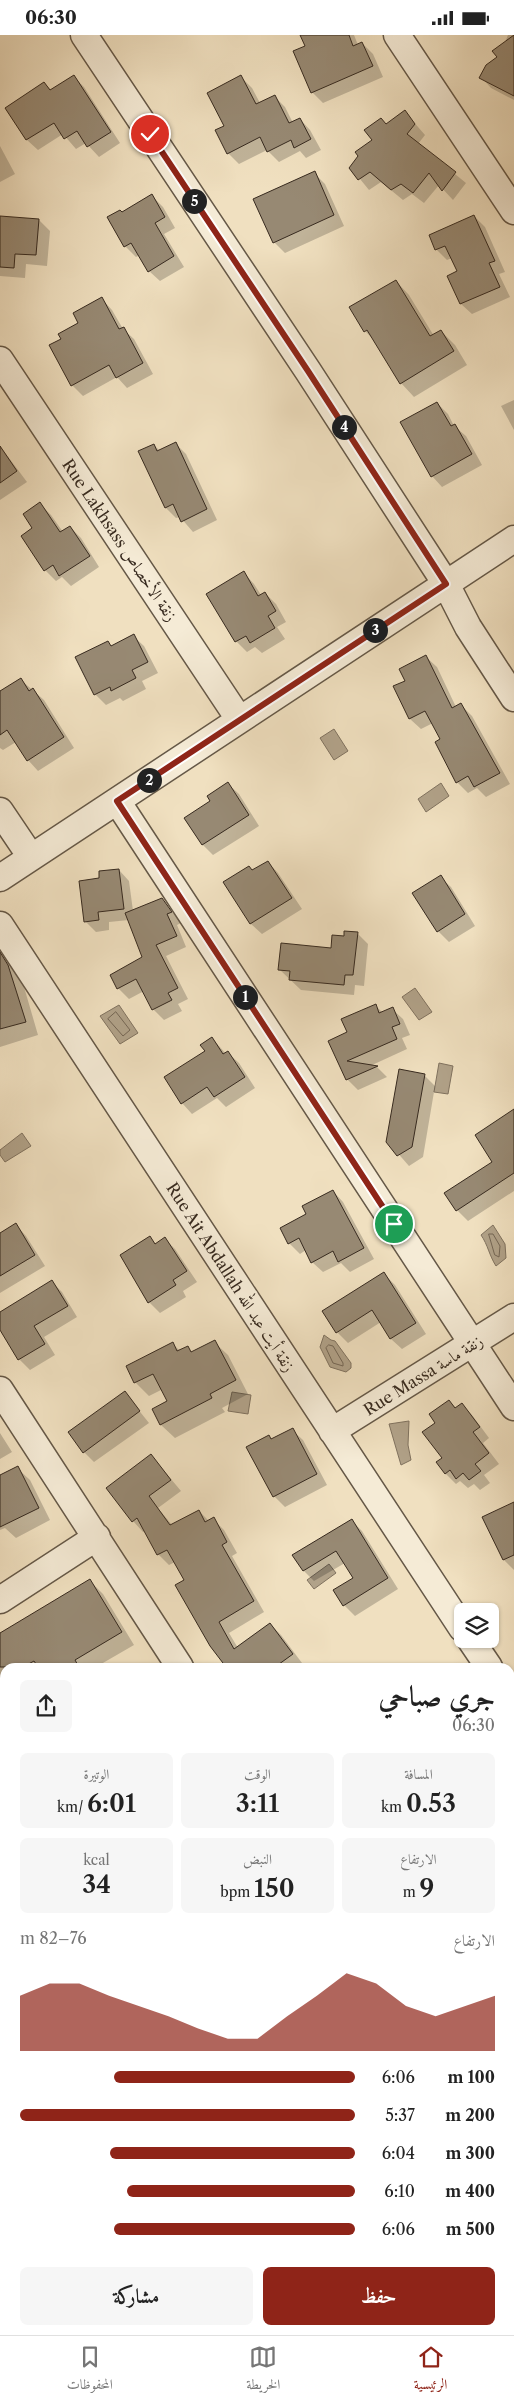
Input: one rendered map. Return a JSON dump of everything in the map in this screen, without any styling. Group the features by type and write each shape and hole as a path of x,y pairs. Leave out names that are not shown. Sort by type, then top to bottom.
{"street":[{"path":"84,35 308,371 446,584 468,627 514,698"},
{"path":"397,35 514,211"},
{"name":"Rue Lakhsass زنقة الأخصاص","path":"0,360 240,719"},
{"path":"0,878 514,539"},
{"path":"117,801 514,1407"},
{"path":"0,811 30,857"},
{"name":"Rue Ait Abdallah زنقة أيت عبد الله","path":"0,925 454,1616"},
{"name":"Rue Massa زنقة ماسة","path":"332,1431 473,1345 514,1317"},
{"path":"0,1390 177,1663"},
{"path":"0,1600 97,1537"},
{"path":"476,1648 485,1663"}],"water":[{"path":"334,729 348,751 334,760 320,738"},
{"path":"441,783 449,796 426,812 418,799"},
{"path":"415,988 432,1012 419,1020 402,997"},
{"path":"119,1005 138,1033 120,1044 100,1016"},
{"path":"439,1063 453,1066 448,1094 434,1092"},
{"path":"22,1133 31,1146 5,1162 0,1155 0,1150"},
{"path":"493,1225 505,1244 506,1258 496,1266 481,1235"},
{"path":"324,1335 335,1341 351,1363 351,1368 346,1372 330,1367 320,1347"},
{"path":"232,1392 251,1395 248,1414 228,1411"},
{"path":"409,1421 408,1445 411,1460 401,1465 389,1424"},
{"path":"329,1564 336,1573 314,1589 307,1580"}],"building":[{"path":"300,35 349,35 353,46 362,42 373,66 311,93 293,51 305,46"},
{"path":"514,35 514,96 479,78 486,65 497,57 492,51"},
{"path":"74,75 111,132 87,147 77,131 64,139 54,123 26,140 5,108 44,82 50,90"},
{"path":"241,75 256,104 275,95 289,123 300,118 311,139 294,148 291,140 267,152 260,137 227,154 215,130 224,126 207,93"},
{"path":"405,110 415,124 407,134 456,172 442,191 429,173 413,193 401,184 391,190 370,172 358,180 349,168 358,156 355,152 372,140 364,130 381,118 386,124"},
{"path":"315,171 334,215 273,243 253,199"},
{"path":"152,194 165,217 155,223 174,256 148,272 131,243 124,247 107,217 120,210 122,212"},
{"path":"474,215 495,261 489,263 500,287 460,304 447,276 457,271 445,246 435,250 429,235"},
{"path":"0,216 39,219 36,255 15,254 14,268 0,267"},
{"path":"396,280 430,336 441,330 454,351 400,384 367,330 364,332 349,307"},
{"path":"102,297 119,329 124,327 143,363 116,378 109,365 71,386 49,345 61,339 58,334 78,323 73,313"},
{"path":"437,402 451,426 455,424 472,454 431,477 400,422"},
{"path":"176,442 207,509 181,522 173,504 165,508 138,451 154,444 157,451"},
{"path":"0,446 17,471 0,483"},
{"path":"40,502 60,532 70,526 90,556 59,576 53,565 44,571 21,536 32,528 23,514"},
{"path":"244,571 258,596 265,592 276,611 268,616 275,628 250,643 246,636 235,642 206,594"},
{"path":"134,634 148,662 132,670 136,678 111,691 110,687 94,695 75,657 108,641 111,646"},
{"path":"426,655 452,708 461,703 500,773 474,787 468,776 456,783 435,742 440,739 425,711 409,719 393,686 405,681 399,669"},
{"path":"21,678 29,691 33,688 64,737 27,761 7,730 0,735 0,691"},
{"path":"228,782 249,815 202,845 184,818 210,801 207,796"},
{"path":"268,861 292,898 250,924 223,882 249,866 252,870"},
{"path":"119,869 124,909 98,912 99,920 84,922 79,881 99,878 99,871"},
{"path":"441,875 465,914 437,932 412,893"},
{"path":"162,898 172,912 167,914 177,936 156,945 178,988 168,993 172,1000 152,1010 136,979 117,989 110,975 142,957 125,913"},
{"path":"344,931 358,932 353,975 345,975 344,985 289,980 290,971 278,970 281,943 331,948 332,935 344,936"},
{"path":"0,952 8,965 26,1022 0,1029"},
{"path":"376,1004 379,1013 393,1007 400,1024 392,1027 397,1039 347,1061 378,1066 346,1080 328,1041 347,1032 341,1019"},
{"path":"212,1037 223,1054 228,1051 245,1077 214,1097 207,1087 181,1104 164,1077 205,1051 200,1045"},
{"path":"399,1069 425,1074 412,1147 397,1156 386,1142"},
{"path":"514,1109 514,1173 456,1211 444,1193 492,1162 475,1135"},
{"path":"333,1190 364,1248 338,1262 333,1251 311,1263 299,1238 288,1244 280,1228 306,1214 302,1206"},
{"path":"16,1223 35,1255 0,1276 0,1233"},
{"path":"150,1236 155,1244 165,1237 187,1271 173,1280 176,1285 148,1303 120,1255"},
{"path":"384,1272 416,1323 390,1339 372,1310 336,1333 322,1311"},
{"path":"52,1280 68,1306 34,1326 45,1344 18,1360 0,1330 0,1312"},
{"path":"215,1340 236,1380 210,1394 212,1398 160,1425 152,1409 167,1401 153,1374 134,1383 126,1366 173,1342 177,1351 188,1346 191,1352"},
{"path":"125,1391 140,1411 83,1453 68,1432"},
{"path":"449,1400 455,1408 462,1403 480,1427 473,1432 489,1453 475,1464 481,1471 469,1480 463,1473 456,1479 450,1470 445,1474 436,1462 442,1458 422,1432 435,1423 429,1414"},
{"path":"293,1428 317,1474 273,1497 246,1447 269,1435 271,1439"},
{"path":"151,1454 171,1480 149,1496 170,1525 199,1510 205,1522 214,1517 227,1542 222,1545 254,1601 219,1622 234,1649 270,1623 293,1654 281,1663 223,1663 210,1646 175,1585 184,1580 167,1550 157,1555 137,1518 132,1522 106,1488"},
{"path":"18,1466 39,1508 0,1527 0,1475"},
{"path":"514,1502 514,1555 503,1560 482,1517"},
{"path":"352,1519 388,1578 343,1606 333,1590 353,1578 336,1551 303,1571 292,1555"},
{"path":"90,1579 122,1632 75,1660 77,1663 35,1663 34,1661 30,1663 0,1663 0,1633"}],"route":[{"path":"150,134 308,371 446,584 117,801 394,1224"}]}
